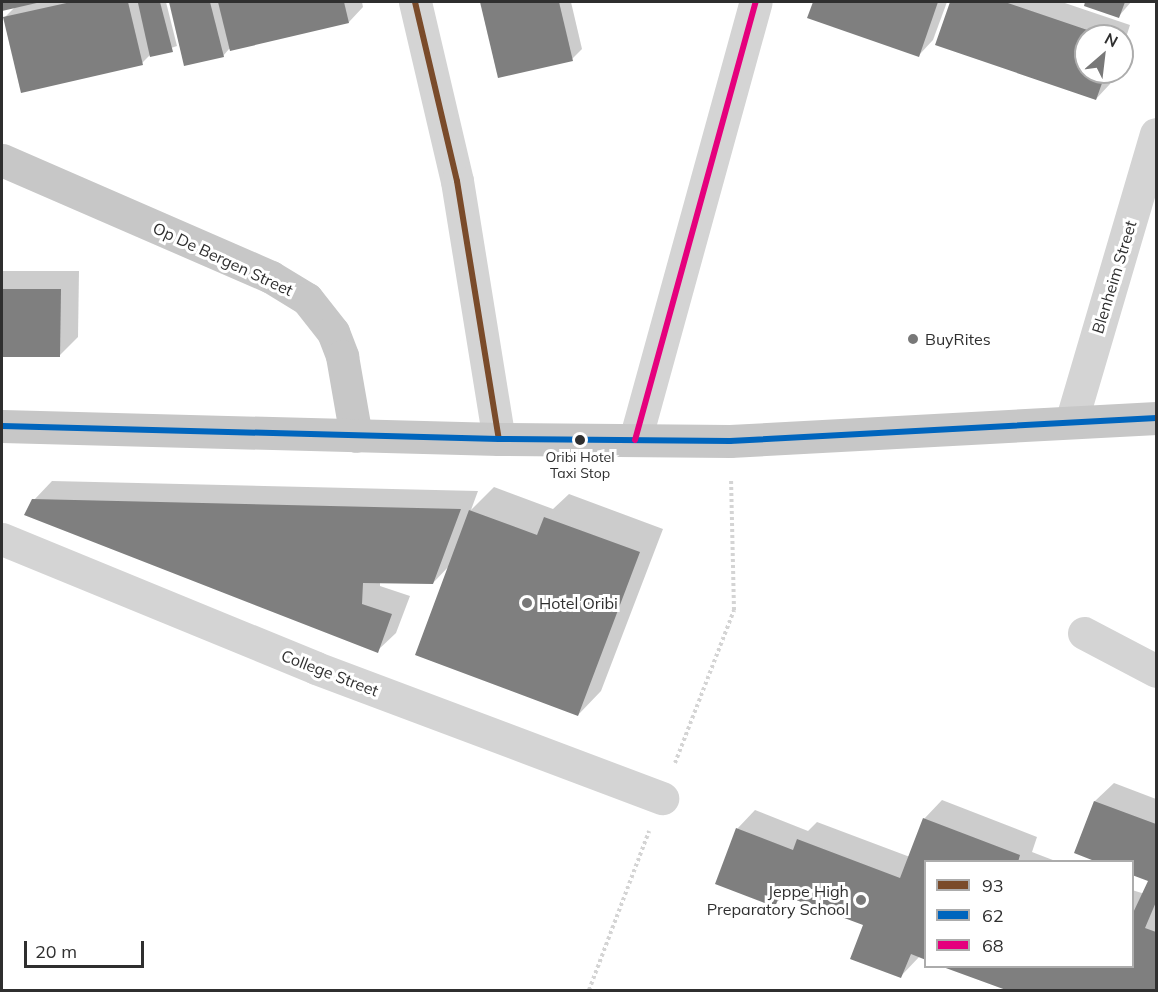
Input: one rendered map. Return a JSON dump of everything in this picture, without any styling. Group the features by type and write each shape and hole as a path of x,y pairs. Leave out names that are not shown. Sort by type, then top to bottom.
{"main road":[{"name":"Op De Bergen Street","path":"2,160 271,277 308,299 333,332 339,348 356,436"},
{"path":"2,426 500,439 730,441 1072,419 1156,418"}],"street":[{"path":"415,2 457,181 500,439"},
{"path":"635,440 756,2"},
{"name":"Blenheim Street","path":"1072,419 1156,134"},
{"name":"College Street","path":"2,539 316,668 662,798"},
{"path":"1084,633 1156,671"}],"path":[{"path":"589,990 734,610 730,441"}],"building":[{"path":"2,2 41,2 2,11"},
{"path":"71,2 128,2 143,65 21,93 3,17"},
{"path":"160,2 173,52 150,57 138,3"},
{"path":"169,2 210,2 224,57 184,66"},
{"path":"218,2 344,2 349,23 230,51"},
{"path":"480,2 559,2 573,61 498,78"},
{"path":"813,2 938,2 919,57 807,18"},
{"path":"950,2 1005,2 1074,25 1074,84 1102,84 1096,100 935,45"},
{"path":"1085,2 1125,2 1119,18 1084,6"},
{"path":"2,289 61,289 60,357 2,357"},
{"path":"32,499 461,509 433,584 363,583 362,604 392,614 378,653 24,515"},
{"name":"Hotel Oribi","path":"469,510 537,535 544,517 640,552 578,716 415,655"},
{"path":"1094,801 1156,824 1156,902 1145,928 1156,932 1156,990 1006,990 946,968 1134,968 1134,911 1148,881 1134,876 1134,860 1092,860 1074,853"},
{"name":"Jeppe High Preparatory School","path":"923,818 1020,855 1019,860 924,860 924,959 911,954 901,978 850,959 863,925 780,894 775,907 715,884 736,828 793,850 797,839 900,878"}],"transit line":[{"name":"93","path":"415,2 457,181 499,439"},
{"name":"68","path":"635,440 756,2"},
{"name":"62","path":"2,426 499,439 730,441 1156,418"}],"place":[{"name":"BuyRites","path":"913,339"},
{"name":"Oribi Hotel Taxi Stop","path":"580,440"},
{"name":"Hotel Oribi","path":"527,603"},
{"name":"Jeppe High Preparatory School","path":"861,900"}]}
